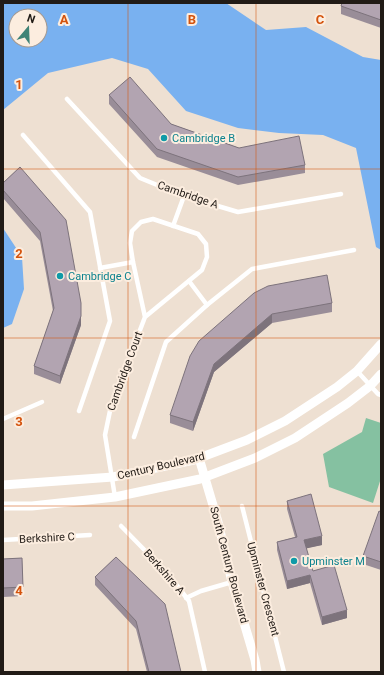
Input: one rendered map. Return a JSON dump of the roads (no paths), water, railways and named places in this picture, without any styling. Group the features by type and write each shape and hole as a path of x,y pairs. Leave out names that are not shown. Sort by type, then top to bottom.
{"street":[{"name":"Century Boulevard","path":"3,485 113,477 199,458 247,440 285,421 337,387 357,371 381,344"},
{"name":"Century Boulevard","path":"3,506 32,506 115,497 205,477 255,458 295,438 348,403 370,386 381,374"},
{"name":"South Century Boulevard","path":"199,458 218,522 232,582 255,660 257,672"}],"lane":[{"name":"Cambridge A","path":"67,99 140,178 184,196 238,212 341,194"},
{"path":"23,135 90,212 110,321 79,411"},
{"path":"173,226 184,196"},
{"name":"Cambridge Court","path":"115,497 113,477 105,435 111,406 145,317 202,270 207,257 206,244 198,234 153,219 140,222 132,231 130,243 145,317"},
{"path":"134,437 166,342 207,305 252,268 354,250"},
{"path":"100,268 133,262"},
{"path":"189,281 207,305"},
{"path":"357,371 370,386 381,395"},
{"path":"3,419 42,402"},
{"name":"Upminster Crescent","path":"242,506 284,672"},
{"name":"Berkshire A","path":"121,526 168,574 189,601 205,672"},
{"name":"Berkshire C","path":"3,540 90,535"},
{"path":"186,598 201,591 232,582"}],"water":[{"path":"3,3 226,3 266,30 306,27 363,57 381,60 381,250 376,247 356,148 323,135 279,133 238,128 186,111 148,69 112,58 48,73 3,110"},
{"path":"3,228 22,257 24,289 12,324 3,328"}],"place":[{"name":"Cambridge B","path":"164,138"},
{"name":"Cambridge C","path":"60,276"},
{"name":"Upminster M","path":"294,561"}]}
